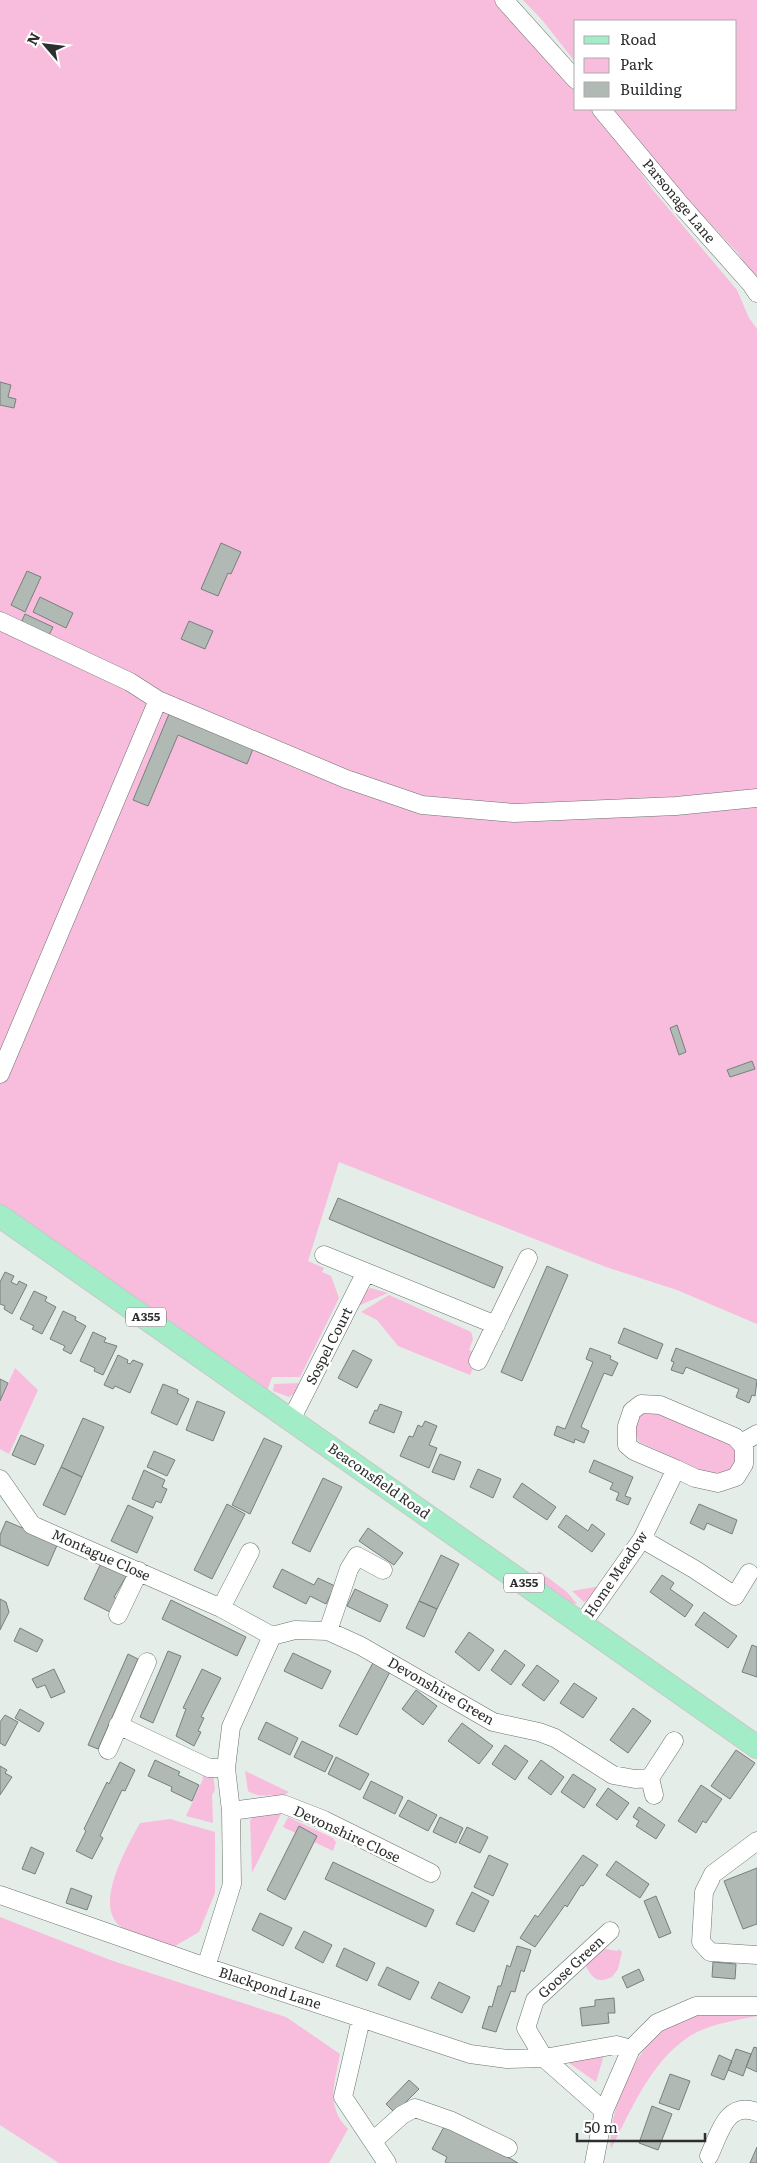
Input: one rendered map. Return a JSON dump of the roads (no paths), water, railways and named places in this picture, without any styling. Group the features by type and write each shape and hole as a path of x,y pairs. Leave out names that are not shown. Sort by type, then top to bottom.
{"main road":[{"name":"Beaconsfield Road","path":"0,1216 757,1747"}],"street":[{"path":"504,0 574,78"},
{"name":"Parsonage Lane","path":"602,110 757,293"},
{"path":"0,621 130,682 158,700 346,779 422,805 514,813 676,806 757,798"},
{"path":"0,1074 158,700"},
{"path":"324,1255 496,1324"},
{"path":"478,1361 528,1258"},
{"name":"Sospel Court","path":"291,1420 366,1272"},
{"path":"641,1404 660,1405 735,1436 744,1447 744,1464 736,1478 718,1483 696,1478 676,1469 634,1451 628,1445 627,1426 632,1412 641,1404"},
{"path":"741,1444 757,1434"},
{"name":"Home Meadow","path":"582,1624 642,1539 676,1469"},
{"name":"Montague Close","path":"0,1478 32,1525 221,1608"},
{"path":"642,1539 694,1569 735,1596 749,1573"},
{"path":"206,1967 232,1884 232,1811 226,1768 231,1727 272,1636 221,1608 250,1552"},
{"path":"328,1631 350,1569 357,1556 383,1570"},
{"path":"118,1615 139,1571"},
{"name":"Devonshire Green","path":"272,1636 295,1630 328,1631 361,1646 493,1722 539,1732 555,1738 613,1775 635,1779 650,1778"},
{"path":"108,1750 147,1662"},
{"path":"118,1725 209,1768 226,1768"},
{"path":"654,1795 650,1778 674,1741"},
{"name":"Devonshire Close","path":"232,1811 283,1804 324,1820 431,1873"},
{"path":"757,1841 713,1874 704,1892 701,1942 710,1952 757,1955"},
{"name":"Blackpond Lane","path":"0,1895 206,1967 470,2054 507,2059 544,2058 616,2045 631,2049"},
{"name":"Goose Green","path":"544,2058 526,2028 535,2000 610,1931"},
{"path":"594,2163 604,2111 631,2049 657,2023 696,2006 757,2006"},
{"path":"361,2019 343,2097 387,2163"},
{"path":"544,2058 604,2111"},
{"path":"373,2141 402,2115 415,2108 452,2121 508,2148"},
{"path":"709,2156 723,2125 736,2110 744,2108 757,2112"}]}
